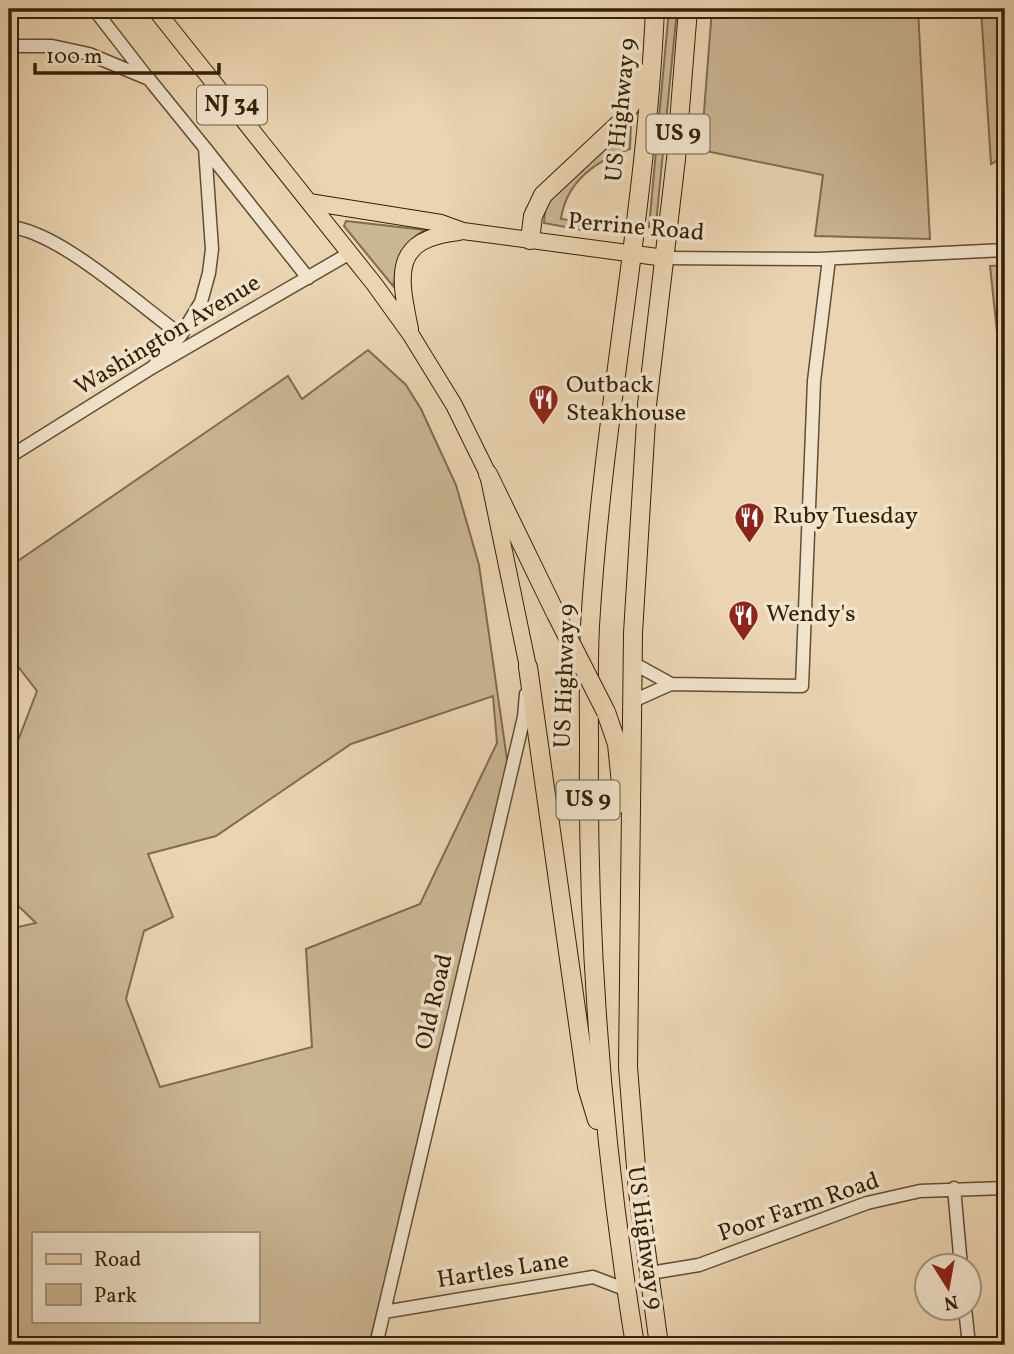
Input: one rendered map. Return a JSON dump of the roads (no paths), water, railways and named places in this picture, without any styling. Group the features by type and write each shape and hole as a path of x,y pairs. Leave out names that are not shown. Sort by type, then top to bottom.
{"highway":[{"name":"US Highway 9","path":"635,1345 607,1155 587,869 590,626 617,353 632,254 655,9"},
{"name":"US Highway 9","path":"659,1345 638,1192 628,1067 633,663 647,405 676,159 688,9"},
{"path":"530,240 533,216 543,195 621,122 635,97 654,30"},
{"path":"488,474 607,712 617,744 632,880"},
{"path":"528,667 587,1087 607,1155"}],"main road":[{"name":"NJ 34","path":"155,9 350,253 411,335 454,405 488,474"},
{"name":"Perrine Road","path":"309,202 441,223 464,231 665,258"},
{"path":"411,335 402,278 410,249 421,241 441,234 464,231"},
{"path":"488,474 528,667"}],"street":[{"path":"9,16 20,9"},
{"path":"94,9 308,278"},
{"path":"9,46 52,46 89,54 149,79"},
{"path":"153,367 181,335 201,302 209,273 212,249 205,148"},
{"path":"9,227 20,228 54,241 181,335"},
{"name":"Perrine Road","path":"665,258 829,258 1005,250"},
{"name":"Washington Avenue","path":"9,457 153,367 350,253"},
{"path":"633,701 671,684 802,686 814,381 829,258"},
{"path":"633,663 671,684"},
{"name":"Old Road","path":"376,1345 524,717 528,667"},
{"path":"954,1188 960,1252"},
{"name":"Poor Farm Road","path":"650,1273 699,1265 867,1203 920,1191 1005,1188"},
{"name":"Hartles Lane","path":"384,1311 593,1277 627,1290"},
{"path":"967,1322 969,1345"}],"place":[{"name":"Outback Steakhouse","path":"543,427"},
{"name":"Ruby Tuesday","path":"750,544"},
{"name":"Wendy's","path":"743,642"}]}
